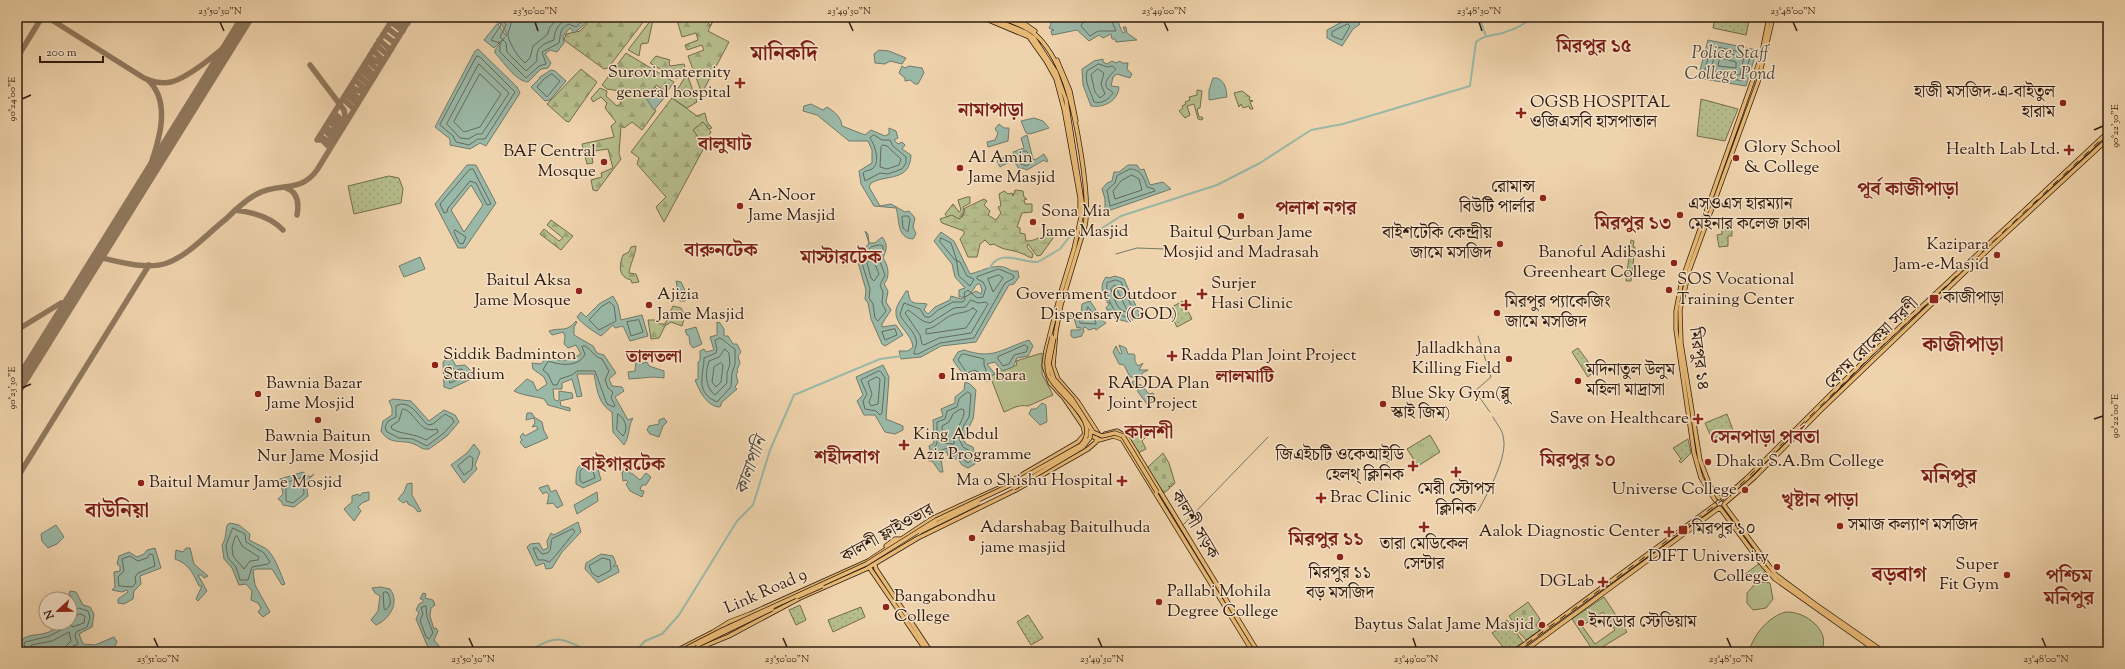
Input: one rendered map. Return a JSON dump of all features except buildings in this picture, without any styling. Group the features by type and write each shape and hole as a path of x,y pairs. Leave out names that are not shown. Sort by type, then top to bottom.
{"main road":[{"path":"981,17 1029,38 1046,61 1056,79 1064,109 1078,187 1080,225"},
{"path":"989,17 1025,32 1034,38 1060,80 1066,100 1083,208 1078,244"},
{"path":"1000,17 1022,26 1036,35 1050,54 1063,78 1070,98 1084,177 1087,204 1085,226"},
{"path":"1006,17 1025,24 1037,32 1046,43 1066,78 1074,105 1087,186 1088,216 1060,295 1049,361 1051,374 1072,399 1090,429 1099,435 1115,433 1123,436 1157,492 1176,519"},
{"path":"1769,17 1761,58 1682,280 1676,310 1676,330 1698,468 1707,489 1725,504 1770,568 1797,594 1860,636 1878,652"},
{"name":"মিরপুর ১৪","path":"1719,499 1710,486 1702,468 1691,424 1679,326 1683,290 1758,82 1773,17"},
{"name":"বেগম রোকেয়া সরণী","path":"1719,499 1746,478 1898,329 2108,132"},
{"name":"বেগম রোকেয়া সরণী","path":"1720,508 1755,477 1902,332 2108,139"},
{"path":"1898,329 1902,332"},
{"path":"1008,493 1091,448 1097,439 1098,433 1095,428 1068,390 1058,379 1053,370 1054,330"},
{"path":"1054,330 1045,358 1044,369 1050,383 1062,395 1088,434 1097,439 1116,436 1123,442 1252,652"},
{"path":"1001,487 1084,441 1088,432 1086,424 1070,401 1052,381 1048,373 1047,359 1053,337"},
{"path":"1062,395 1063,390 1068,390"},
{"path":"1088,434 1094,434 1095,428"},
{"path":"1001,487 1073,445 1084,436 1085,429"},
{"path":"1008,493 1083,447 1090,438 1090,429"},
{"path":"682,652 869,564 906,540 1010,487 1078,448 1087,440 1090,429"},
{"name":"কালশী সড়ক","path":"1098,433 1103,434 1118,432 1127,438 1258,652"},
{"name":"কালশী ফ্লাইওভার","path":"679,652 722,630 866,564 930,524 1021,479 1084,441"},
{"name":"Link Road 9","path":"674,652 713,632 725,624 869,560 933,518 1001,487"},
{"name":"Link Road 9","path":"690,652 731,635 752,622 800,598 875,564 918,538 951,523 1008,493"},
{"path":"1514,652 1715,505 1719,499"},
{"path":"1715,505 1720,508 1765,568 1845,630 1884,652"},
{"path":"1523,652 1720,508"},
{"path":"943,520 945,512"},
{"path":"933,518 940,520 941,523 938,528"},
{"path":"943,520 945,523 951,523"},
{"path":"875,564 876,569 931,652"},
{"path":"869,567 927,652"},
{"path":"725,624 725,632 731,635"}],"green space":[{"path":"587,17 647,17 608,68 604,69 564,40 566,34 580,31 587,24"},
{"path":"676,17 706,17 710,26 713,21 708,31 729,42 703,91 701,91 688,56 704,50 702,45 687,50 685,45 698,40 696,33 682,37"},
{"path":"1715,17 1750,17 1746,35 1713,28"},
{"path":"651,20 653,20 648,43 641,44 639,56 628,50"},
{"path":"626,53 674,82 667,92 656,85 646,98 656,111 642,130 632,122 624,128 621,126 619,154 621,159 597,191 593,190 591,180 602,177 601,173 613,168 608,149 594,151 595,156 592,157 593,163 587,164 582,144 614,137 611,126 616,122 605,108 607,103 601,97 593,102 591,98 600,88 607,91 606,96 617,106 621,103 619,100 622,96 625,98 620,91 607,89 602,85"},
{"path":"656,56 670,60 670,66 684,64 685,68 677,79 650,63"},
{"path":"581,69 597,82 569,122 547,104"},
{"path":"687,74 697,102 687,108 672,98"},
{"path":"1197,90 1202,91 1200,108 1197,109 1199,117 1202,117 1203,119 1198,119 1194,104 1187,106 1190,115 1185,118 1179,111 1183,108 1182,106 1186,104 1185,102 1190,100 1189,97 1197,95"},
{"path":"1242,91 1250,97 1249,100 1253,101 1250,102 1253,109 1250,109 1249,106 1243,108 1241,104 1239,107 1234,93"},
{"path":"672,98 697,116 705,113 707,122 712,128 709,129 703,122 693,130 705,146 664,222 656,207 666,197 637,164 639,158 631,152"},
{"path":"1701,99 1738,109 1725,141 1697,136"},
{"path":"703,122 711,132 704,145 693,130"},
{"path":"389,176 399,178 403,189 401,203 354,214 348,186"},
{"path":"1015,190 1023,191 1024,197 1027,199 1024,200 1025,204 1032,204 1032,212 1022,213 1017,227 1020,228 1020,233 1025,234 1026,241 1035,239 1049,232 1052,234 1053,238 1041,255 1037,256 1028,244 1027,247 1033,254 1032,258 1019,252 1001,248 994,244 990,245 985,240 980,244 977,257 968,257 960,239 964,234 964,231 942,223 940,219 952,215 959,219 963,216 965,208 984,199 987,201 984,205 990,211 988,215 996,220 1001,213 998,207 1001,206 999,194 1004,191 1008,194 1012,193 1013,196"},
{"path":"970,197 970,203 963,207 964,213 961,218 947,217 945,214 953,204 959,212 961,210 958,200"},
{"path":"551,220 573,236 561,250 540,234 544,229 559,241 563,238 547,225"},
{"path":"1722,226 1732,226 1732,236 1728,236 1728,246 1719,247 1717,235 1722,234"},
{"path":"1631,240 1634,241 1633,247 1635,247 1631,281 1626,281"},
{"path":"636,246 629,273 636,274 639,282 632,283 631,280 624,276 620,267 623,255 629,252 631,247"},
{"path":"1183,301 1192,319 1177,327 1168,309"},
{"path":"673,306 681,308 685,316 682,326 671,322 665,326 659,338 651,339 648,320 655,320 660,324 665,324"},
{"path":"1578,348 1595,371 1588,377 1572,352"},
{"path":"1042,353 1042,374 1053,395 1028,406 1018,406 1004,412 990,376 1017,365 1016,361"},
{"path":"1727,414 1733,430 1712,439 1705,423"},
{"path":"1141,427 1146,437 1142,441 1146,449 1138,453 1128,435"},
{"path":"1430,435 1440,452 1418,466 1407,449"},
{"path":"1688,439 1691,453 1681,463 1679,461 1681,459 1673,448"},
{"path":"1163,453 1169,463 1175,483 1171,487 1168,486 1170,488 1164,493 1147,468"},
{"path":"1760,563 1766,571 1753,583 1745,574"},
{"path":"1762,582 1770,583 1773,599 1766,608 1753,610 1747,603 1747,593 1755,584"},
{"name":"ইনডোর স্টেডিয়াম","path":"1604,597 1627,632 1594,652 1572,619","holes":["1603,612 1615,630 1595,644 1582,626"]},
{"path":"1528,602 1540,619 1536,625 1540,630 1526,640 1512,625 1514,623 1509,616"},
{"path":"800,605 806,620 796,625 789,610"},
{"path":"861,607 865,617 833,632 828,620"},
{"path":"1786,612 1801,615 1815,624 1823,637 1821,651 1749,652 1754,639 1763,627 1780,614"},
{"path":"1028,615 1043,638 1031,645 1017,622"},
{"path":"1507,620 1523,642 1509,652 1507,652 1492,633"}],"water":[{"path":"1098,16 1114,18 1119,24 1123,33 1125,32 1123,27 1126,27 1127,33 1137,40 1116,42 1115,39 1112,39 1111,34 1103,38 1099,35 1089,41 1077,30 1052,35 1051,31 1054,30 1049,28 1051,24 1048,17 1052,17 1060,21 1064,17 1077,19 1079,21"},
{"path":"491,17 506,17 502,23 507,17 590,17 585,24 574,33 570,28 563,36 564,43 557,52 550,50 545,54 551,63 548,68 541,69 528,82 523,81 514,75 495,53 495,50 505,37 494,48 484,40 498,24 506,36 507,35 501,23 497,23"},
{"path":"1351,17 1355,17 1360,24 1353,29 1342,46 1327,38 1327,30"},
{"name":"Police Staff College Pond","path":"1708,40 1757,50 1746,86 1698,78"},
{"path":"478,49 517,87 520,93 486,146 480,143 470,149 450,145 450,139 435,127 475,51"},
{"path":"879,50 889,51 906,58 902,64 890,61 885,64 875,63 874,54"},
{"path":"1103,59 1103,62 1107,64 1112,61 1116,63 1120,61 1122,63 1128,63 1127,69 1132,74 1130,78 1117,74 1113,77 1111,86 1119,87 1113,100 1105,105 1091,106 1083,85 1082,69 1094,61"},
{"path":"902,66 905,68 909,66 922,68 924,73 918,84 915,84 910,80 905,81 905,78 899,73"},
{"path":"551,70 555,71 566,81 550,100 545,101 531,87 540,77"},
{"path":"1213,78 1217,78 1224,84 1227,97 1209,100 1209,90"},
{"path":"655,87 665,97 654,110 646,98"},
{"path":"811,104 823,110 827,107 837,115 842,126 865,135 871,130 885,136 889,134 889,128 896,131 898,138 894,140 898,144 902,142 905,145 902,149 911,155 910,164 907,170 897,176 877,180 871,183 869,187 880,206 891,204 905,212 909,211 915,218 913,227 916,234 913,239 908,238 901,232 896,208 874,206 861,184 859,171 872,163 872,150 868,141 849,141 817,115 803,111 804,106"},
{"path":"1034,118 1043,121 1049,128 1030,134 1026,133 1021,121"},
{"path":"999,124 1004,128 1009,128 1008,141 988,147 987,142 995,140 998,133 995,129"},
{"path":"1027,135 1033,159 1035,160 1044,154 1048,161 1046,162 1044,160 1027,170 1023,168 1020,170 1013,160 1000,167 997,161 1007,156 1008,160 1015,157 1013,152 1024,148 1021,138"},
{"path":"467,165 476,165 496,203 465,248 458,248 435,204","holes":["471,185 483,205 464,232 451,210"]},
{"path":"1128,165 1137,165 1140,170 1144,169 1150,185 1163,182 1171,189 1105,212 1105,199 1102,189 1107,183 1112,181 1114,172 1119,172"},
{"path":"865,231 868,234 869,243"},
{"path":"941,232 954,241 970,274 997,266 1007,268 1012,271 1018,271 1019,277 1014,284 1009,285 976,342 941,346 921,357 901,359 899,351 908,351 913,347 910,337 900,325 896,315 896,310 906,291 908,291 912,302 927,304 924,310 928,314 935,307 950,300 951,296 961,299 968,295 959,297 959,290 965,288 955,277 952,264 934,241","holes":["977,284 980,284 982,290 981,294 976,291 968,295"]},
{"path":"882,237 886,243 886,250 883,258 888,268 888,275 884,284 888,291 886,302 891,310 882,324 882,327 896,325 903,335 885,346 882,344 871,319 868,303 865,299 866,290 857,259 869,243 875,243"},
{"path":"420,257 425,269 404,277 399,266"},
{"path":"1115,276 1124,279 1139,313 1138,317 1129,322 1116,319 1114,315 1110,314 1111,310 1107,310 1106,308 1110,303 1107,303 1108,300 1106,301 1102,286 1106,277 1109,278"},
{"path":"676,281 681,282 688,297 685,301 680,301 676,297 678,291"},
{"path":"613,296 618,305 621,320 642,315 648,336 630,341 623,326 615,328 613,325 601,336 591,330 577,317 581,312 586,317 599,304"},
{"path":"1090,301 1096,310 1095,313 1097,312 1099,318 1106,323 1096,330 1095,328 1089,330 1085,327 1083,328 1084,332 1082,336 1074,338 1071,336 1071,330 1080,330 1080,327 1077,328 1074,318 1068,316 1068,313 1081,313 1082,304"},
{"path":"576,321 574,335 593,346 597,353 604,355 616,373 609,379 612,386 622,387 624,391 615,397 628,420 633,418 624,445 613,432 612,412 607,409 601,400 597,391 594,374 577,374 582,396 577,397 572,379 562,383 562,389 553,389 554,399 557,401 559,400 559,391 572,393 573,398 560,401 561,406 570,408 570,411 548,405 544,399 514,391 527,379 533,382 537,391 547,384 544,377 533,369 532,363 541,364 549,355 553,358 565,360 581,354 576,345 568,348 564,344 565,336 563,332 552,335 549,331 569,327"},
{"path":"717,322 720,323 724,329 724,336 728,336 733,344 737,344 741,352 738,356 740,363 736,374 738,382 735,387 737,389 722,402 720,407 707,401 701,393 695,380 698,379 698,362 700,361 700,351 704,349 706,352 714,350 710,337 717,335"},
{"path":"696,327 702,344 693,348 690,344 689,336 685,330"},
{"path":"1029,340 1033,346 1028,356 1017,358 1013,367 1002,371 995,362 987,364 995,374 988,377 990,381 985,381 975,374 969,379 962,373 953,360 958,352 964,350 974,353 990,354"},
{"path":"1119,345 1126,348 1128,354 1134,354 1135,361 1138,366 1143,363 1139,370 1148,370 1142,373 1141,378 1136,381 1137,384 1141,385 1149,394 1153,393 1155,397 1147,404 1138,392 1137,385 1134,386 1132,382 1136,380 1135,377 1130,377 1124,365 1119,364 1113,352 1116,346 1120,354 1122,353"},
{"path":"452,359 456,366 465,365 472,372 473,376 471,379 450,389 444,387 443,362 445,360"},
{"path":"639,359 640,364 647,362 649,366 664,371 664,378 653,377 629,379 628,372 635,371 636,360"},
{"path":"883,365 889,377 886,419 903,426 903,430 895,434 885,432 875,415 864,415 857,401 863,395 856,377"},
{"path":"965,382 970,384 976,390 973,419 963,439 966,444 973,447 976,459 975,464 968,468 962,465 958,459 954,459 953,456 948,456 947,452 940,453 943,472 940,472 932,461 929,461 927,458 931,454 929,446 934,443 933,420 943,416 941,409 955,403 955,397 964,390"},
{"path":"393,399 411,401 429,421 444,410 455,415 459,422 447,436 429,449 410,443 388,439 381,431 383,421 392,415 392,408 389,401"},
{"path":"1042,403 1046,405 1047,422 1040,425 1029,414 1031,409 1036,409"},
{"path":"527,413 532,413 534,417 542,422 544,431 548,438 525,448 520,442 522,440 520,437 523,433 525,436 538,429 536,426 532,427 535,423 534,418 526,420"},
{"path":"664,418 667,422 663,426 659,437 650,434 647,430 649,426 659,424 659,420"},
{"path":"474,444 480,452 475,465 477,469 464,483 451,465 467,453"},
{"path":"595,458 601,480 583,488 576,484 577,470 584,462"},
{"path":"624,464 631,474 640,480 646,473 651,477 646,485 642,485 640,490 644,491 642,497 630,491 626,484 628,482 626,480 623,481 622,472 625,470 623,466"},
{"path":"303,472 310,477 314,474 306,483 308,496 294,507 283,505 278,499 283,494 280,479"},
{"path":"412,483 412,495 421,511 418,512 414,507 408,504 407,501 403,503 398,499 404,492 407,484"},
{"path":"548,485 551,492 556,490 563,505 557,508 553,503 547,504 549,495 546,492 543,494 539,488"},
{"path":"369,492 369,500 362,503 358,507 361,511 354,521 344,509 352,502 352,496 358,494 360,496 362,493"},
{"path":"597,492 598,501 577,514 574,505"},
{"path":"578,522 581,532 562,552 552,568 546,569 544,563 536,566 527,547 530,544 539,543 543,550 548,548 547,541 551,533 554,535"},
{"path":"230,523 239,525 250,534 249,540 263,547 271,554 285,584 282,585 272,569 256,569 253,571 255,585 270,612 263,617 258,612 261,608 258,603 251,600 252,591 246,584 239,585 232,568 224,559 222,545 225,539 227,525"},
{"path":"56,525 64,537 57,544 48,548 42,541 41,534"},
{"path":"155,548 161,568 140,576 141,584 134,591 133,599 124,604 118,603 118,599 128,592 127,590 122,592 112,590 115,587 114,572 120,571 120,566 117,564 119,556 129,552 137,557 144,554 147,550"},
{"path":"186,548 190,548 194,564 208,576 204,578 202,575 198,575 207,591 198,601 196,599 202,586 199,586 187,566 175,559 176,550 183,552"},
{"path":"601,554 613,556 616,563 613,567 617,565 619,572 598,583 585,569 586,563"},
{"path":"380,587 390,589 393,594 394,605 386,619 376,625 371,620 378,611 380,596 375,593 372,588"},
{"path":"423,593 426,594 425,598 433,600 435,605 431,608 430,616 434,629 436,628 438,631 434,640 444,652 430,652 416,619 419,613 416,610 419,604 423,602 423,599 420,599"},
{"path":"78,596 83,605 90,607 94,614 92,627 79,634 83,644 95,645 114,637 117,642 112,652 81,652 75,650 71,652 23,652 20,642 23,639 29,636 49,632 78,631"}],"waterway":[{"path":"1479,17 1486,36"},
{"path":"1082,235 1096,232 1121,216 1217,185 1260,163 1311,130 1343,124 1470,86 1476,42 1484,37 1504,33 1514,29 1533,17"},
{"path":"989,270 993,263 998,259 1004,258 1038,262 1060,249 1070,236 1077,235"},
{"path":"1116,254 1137,248 1165,249"},
{"path":"1478,336 1491,377 1475,391 1490,412"},
{"name":"কালাপানি","path":"635,652 645,641 662,634 679,615 737,521 753,505 770,450 794,395 880,359 902,356"},
{"path":"1478,511 1496,475 1503,454 1504,444 1502,433 1493,417"},
{"path":"1182,526 1268,437"},
{"path":"1385,464 1398,454"},
{"name":"কালাপানি","path":"535,652 536,647 545,642 559,639 565,640 593,652"}],"taxiway":[{"path":"17,58 42,17"},
{"path":"47,17 144,78 154,82 164,83 179,79 209,60 228,43 240,29 242,17"},
{"path":"320,140 317,140 394,17"},
{"path":"400,17 408,23"},
{"path":"98,257 124,263 151,266 167,263 191,249 240,205 253,196 265,191 296,185 310,177 317,170 411,17"},
{"path":"393,18 405,27"},
{"path":"391,22 403,31"},
{"path":"387,28 399,37"},
{"path":"383,34 395,43"},
{"path":"379,40 391,50"},
{"path":"376,45 388,55"},
{"path":"373,50 384,61"},
{"path":"369,57 380,63 381,66"},
{"path":"367,60 378,70"},
{"path":"310,65 344,110 346,122"},
{"path":"364,65 375,76"},
{"path":"361,70 372,80"},
{"path":"358,75 369,85"},
{"path":"145,181 157,143 162,115 156,90 148,80"},
{"path":"355,80 366,90"},
{"path":"351,87 362,92 363,95"},
{"path":"349,89 360,100"},
{"path":"346,94 357,105"},
{"path":"343,99 354,109"},
{"path":"334,113 345,123"},
{"path":"332,117 343,128"},
{"path":"329,121 340,132"},
{"path":"325,127 338,135"},
{"path":"324,130 335,140"},
{"path":"320,136 333,144"},
{"path":"319,137 330,148"},
{"path":"286,188 293,192 297,199 297,215"},
{"path":"235,210 248,212 267,218 283,230"},
{"path":"17,478 149,265"},
{"path":"17,330 61,303"}],"runway":[{"path":"17,387 247,17"}],"railway":[{"path":"1515,652 1732,493 1857,370 2108,133"}],"place":[{"name":"Surovi maternity general hospital","path":"740,83"},
{"name":"হাজী মসজিদ-এ-বাইতুল হারাম","path":"2063,103"},
{"name":"OGSB HOSPITAL ওজিএসবি হাসপাতাল","path":"1521,113"},
{"name":"Health Lab Ltd.","path":"2069,150"},
{"name":"Glory School & College","path":"1736,158"},
{"name":"BAF Central Mosque","path":"604,162"},
{"name":"Al Amin Jame Masjid","path":"960,168"},
{"name":"রোমান্স বিউটি পার্লার","path":"1543,198"},
{"name":"An-Noor Jame Masjid","path":"740,206"},
{"name":"এসওএস হারম্যান মেইনার কলেজ ঢাকা","path":"1680,215"},
{"name":"Baitul Qurban Jame Mosjid and Madrasah","path":"1241,216"},
{"name":"Sona Mia Jame Masjid","path":"1033,222"},
{"name":"বাইশটেকি কেন্দ্রীয় জামে মসজিদ","path":"1500,244"},
{"name":"Kazipara Jam-e-Masjid","path":"1997,255"},
{"name":"Banoful Adibashi Greenheart College","path":"1674,263"},
{"name":"SOS Vocational Training Center","path":"1669,290"},
{"name":"Baitul Aksa Jame Mosque","path":"579,291"},
{"name":"Surjer Hasi Clinic","path":"1202,294"},
{"name":"কাজীপাড়া","path":"1934,299"},
{"name":"Ajizia Jame Masjid","path":"649,305"},
{"name":"Government Outdoor Dispensary (GOD)","path":"1186,305"},
{"name":"মিরপুর প্যাকেজিং জামে মসজিদ","path":"1497,313"},
{"name":"Radda Plan Joint Project","path":"1172,356"},
{"name":"Jalladkhana Killing Field","path":"1509,359"},
{"name":"Siddik Badminton Stadium","path":"435,365"},
{"name":"Imam bara","path":"942,376"},
{"name":"মদিনাতুল উলুম মহিলা মাদ্রাসা","path":"1578,381"},
{"name":"Bawnia Bazar Jame Mosjid","path":"258,394"},
{"name":"RADDA Plan Joint Project","path":"1099,394"},
{"name":"Blue Sky Gym(ব্লু স্কাই জিম)","path":"1383,404"},
{"name":"Save on Healthcare","path":"1698,419"},
{"name":"Bawnia Baitun Nur Jame Mosjid","path":"318,420"},
{"name":"King Abdul Aziz Programme","path":"904,445"},
{"name":"Dhaka S.A.Bm College","path":"1708,462"},
{"name":"জিএইচটি ওকেআইডি হেলথ্ ক্লিনিক","path":"1413,466"},
{"name":"মেরী স্টোপস ক্লিনিক","path":"1456,472"},
{"name":"Ma o Shishu Hospital","path":"1122,481"},
{"name":"Baitul Mamur Jame Mosjid","path":"141,483"},
{"name":"Universe College","path":"1745,490"},
{"name":"Brac Clinic","path":"1321,498"},
{"name":"সমাজ কল্যাণ মসজিদ","path":"1840,526"},
{"name":"তারা মেডিকেল সেন্টার","path":"1424,527"},
{"name":"মিরপুর ১০","path":"1683,530"},
{"name":"Aalok Diagnostic Center","path":"1669,532"},
{"name":"Adarshabag Baitulhuda jame masjid","path":"972,538"},
{"name":"মিরপুর ১১ বড় মসজিদ","path":"1340,557"},
{"name":"DIFT University College","path":"1777,567"},
{"name":"Super Fit Gym","path":"2007,575"},
{"name":"DGLab","path":"1603,582"},
{"name":"Pallabi Mohila Degree College","path":"1159,602"},
{"name":"Bangabondhu College","path":"886,607"},
{"name":"ইনডোর স্টেডিয়াম","path":"1581,623"},
{"name":"Baytus Salat Jame Masjid","path":"1542,625"}],"district":[{"name":"মিরপুর ১৫","path":"1594,47"},
{"name":"মানিকদি","path":"784,55"},
{"name":"নামাপাড়া","path":"991,111"},
{"name":"বালুঘাট","path":"725,145"},
{"name":"পূর্ব কাজীপাড়া","path":"1908,190"},
{"name":"পলাশ নগর","path":"1316,209"},
{"name":"মিরপুর ১৩","path":"1633,224"},
{"name":"বারুনটেক","path":"721,251"},
{"name":"মাস্টারটেক","path":"841,258"},
{"name":"কাজীপাড়া","path":"1963,346"},
{"name":"তালতলা","path":"654,358"},
{"name":"লালমাটি","path":"1245,378"},
{"name":"কালশী","path":"1149,433"},
{"name":"সেনপাড়া পর্বতা","path":"1765,438"},
{"name":"শহীদবাগ","path":"847,458"},
{"name":"মিরপুর ১০","path":"1578,461"},
{"name":"বাইগারটেক","path":"623,465"},
{"name":"মনিপুর","path":"1949,478"},
{"name":"খৃষ্টান পাড়া","path":"1820,501"},
{"name":"বাউনিয়া","path":"117,512"},
{"name":"মিরপুর ১১","path":"1326,540"},
{"name":"বড়বাগ","path":"1899,576"},
{"name":"পশ্চিম মনিপুর","path":"2069,588"}]}
